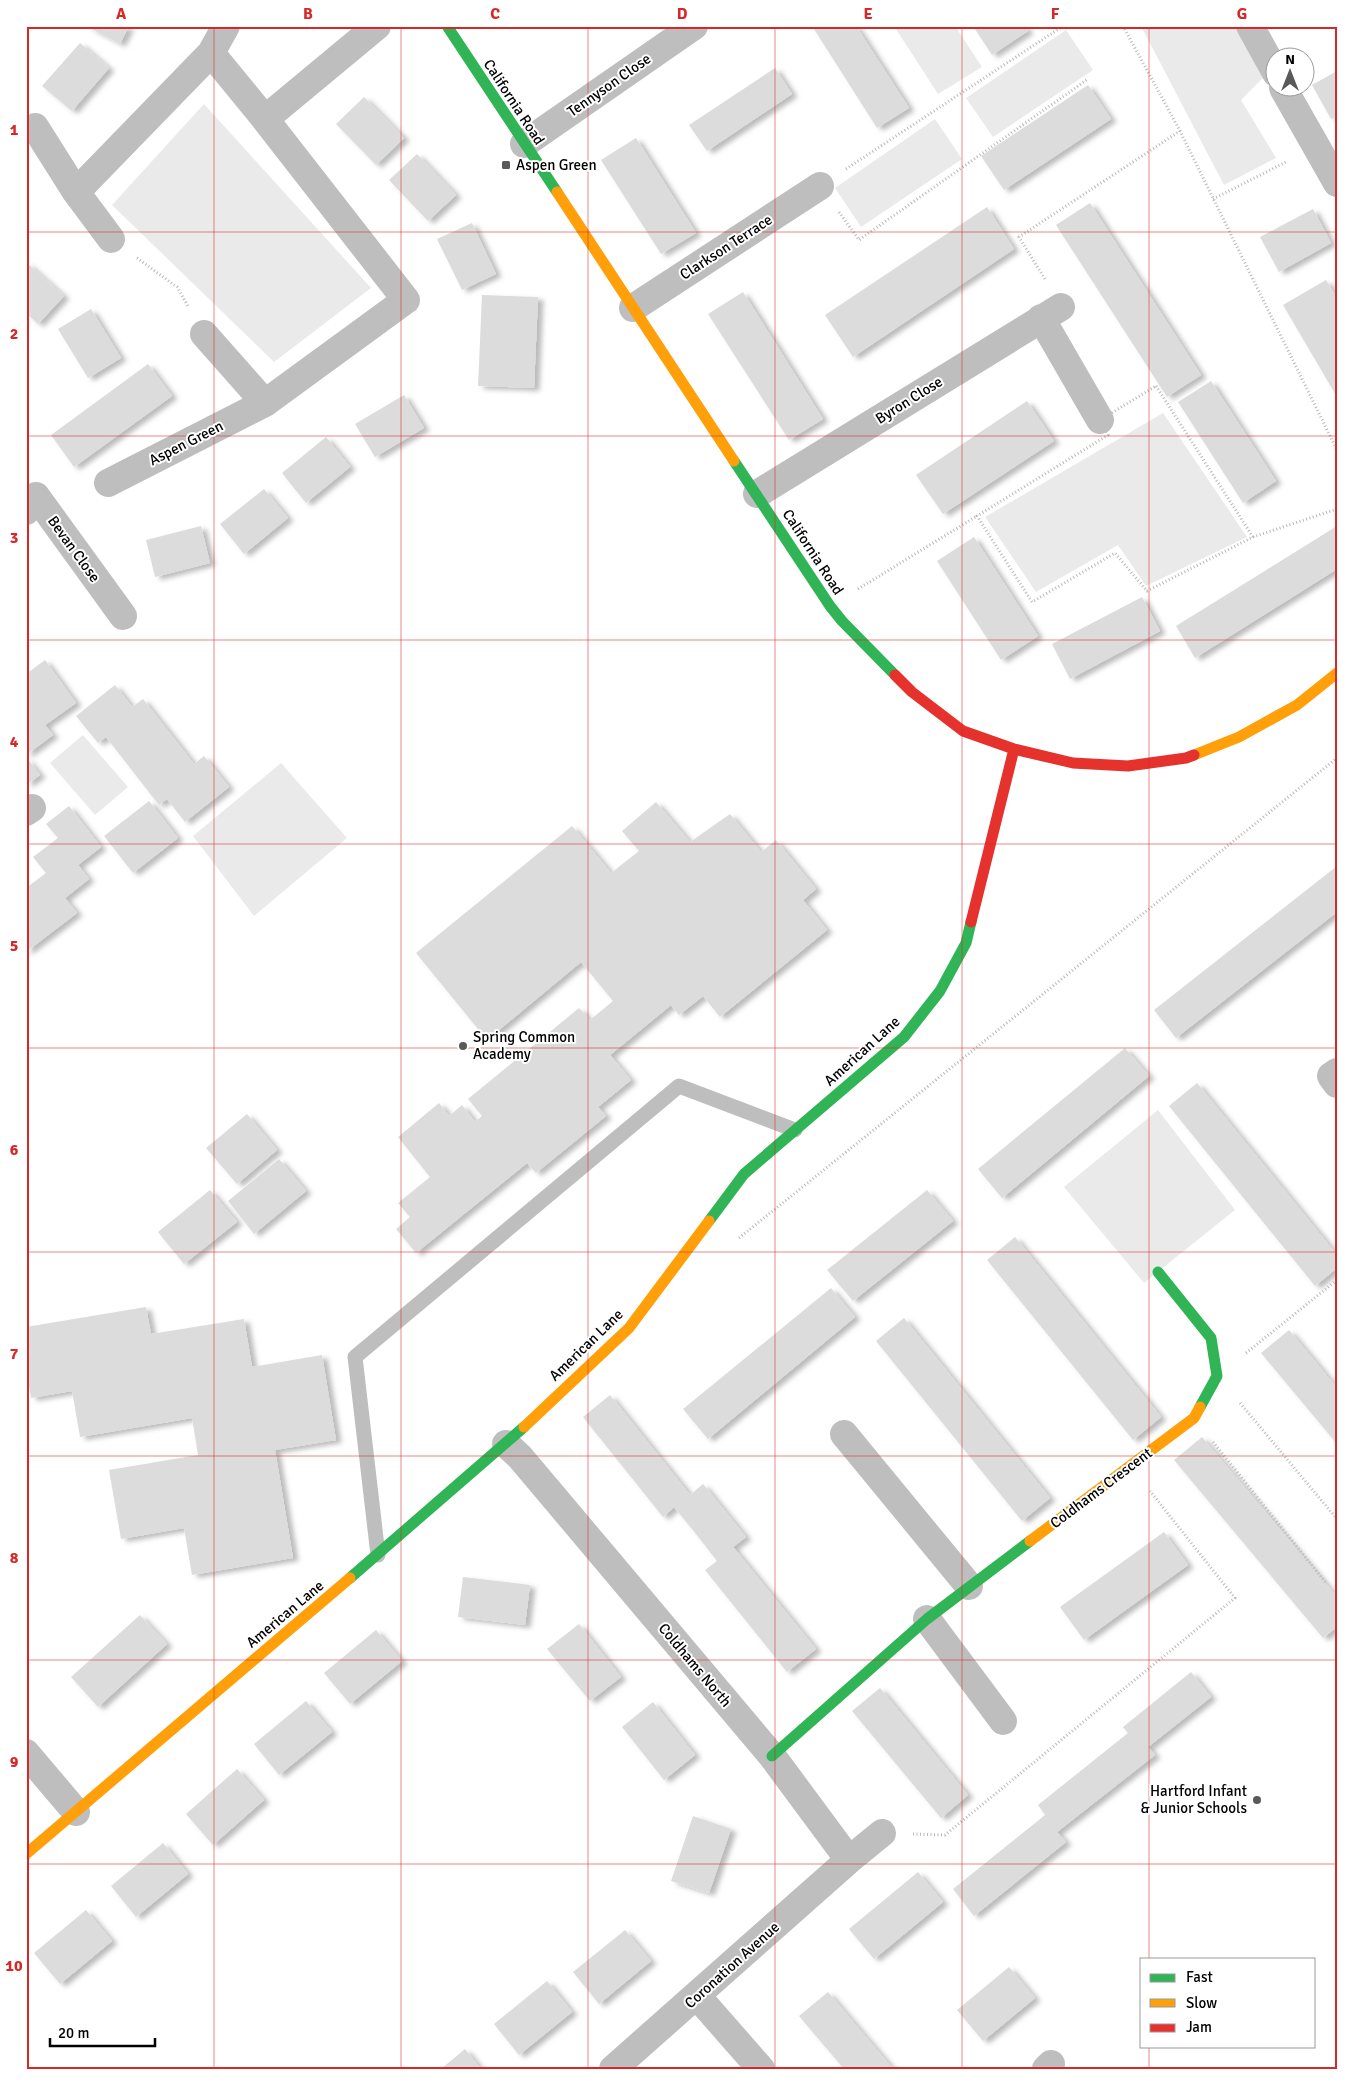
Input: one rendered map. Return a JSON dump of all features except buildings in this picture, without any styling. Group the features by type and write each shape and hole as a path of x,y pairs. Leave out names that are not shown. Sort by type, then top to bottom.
{"street":[{"path":"76,192 211,53 226,26"},
{"path":"265,119 377,26"},
{"name":"California Road","path":"447,26 830,606 842,621 912,692 963,731 1014,749 1073,762 1128,766 1186,758 1239,737 1297,705 1337,673"},
{"name":"Tennyson Close","path":"524,144 694,26"},
{"path":"1250,26 1266,55"},
{"name":"Aspen Green","path":"108,483 265,404 406,300 211,53"},
{"path":"1289,98 1337,183"},
{"path":"35,126 76,192 111,239"},
{"name":"Clarkson Terrace","path":"633,308 820,186"},
{"path":"1051,312 1100,420"},
{"name":"Byron Close","path":"757,494 1051,312"},
{"path":"204,334 265,404"},
{"name":"Bevan Close","path":"26,511 36,496 123,616"},
{"name":"American Lane","path":"26,1854 506,1444 629,1328 744,1174 904,1037 940,991 966,943 1014,749"},
{"path":"1337,1072 1331,1076 1337,1084"},
{"path":"1158,1272 1211,1338 1217,1376"},
{"name":"Coldhams Crescent","path":"772,1756 927,1619 1194,1418 1217,1376"},
{"path":"844,1434 969,1586"},
{"name":"Coldhams North","path":"506,1444 520,1457 772,1756 849,1860"},
{"path":"927,1619 1003,1721"},
{"path":"26,1753 76,1812"},
{"path":"849,1860 882,1833"},
{"name":"Coronation Avenue","path":"613,2069 849,1860"},
{"path":"697,1996 762,2069"}],"lane":[{"path":"378,1555 355,1357 679,1086 795,1130"}],"path":[{"path":"1063,26 820,186 859,240 1088,79"},
{"path":"1123,26 1180,131 1337,450"},
{"path":"1051,312 1019,237 1180,131"},
{"path":"1213,199 1316,147"},
{"path":"111,239 177,287 204,334"},
{"path":"830,606 1108,435 1100,420 1156,386 1253,537"},
{"path":"977,516 1032,602 1115,553 1147,591 1253,537 1337,509"},
{"path":"1337,1280 1217,1376 1337,1519"},
{"path":"1194,1418 1326,1583"},
{"path":"882,1833 945,1835 1235,1598 1130,1466"}],"shaded area":[{"path":"894,26 955,26 982,67 938,94"},
{"path":"1141,26 1240,26 1266,72 1266,75 1241,100 1276,158 1224,185"},
{"path":"1066,30 1093,70 993,137 966,98"},
{"path":"204,104 371,288 274,362 112,205"},
{"path":"935,119 962,159 861,227 835,188"},
{"path":"1163,413 1247,537 1146,586 1118,545 1036,592 985,517"},
{"path":"83,735 128,787 95,815 50,763"},
{"path":"281,763 347,838 254,916 193,836"},
{"path":"1158,1110 1235,1210 1144,1283 1064,1187"}],"traffic: fast":[{"path":"447,26 557,192"},
{"path":"734,461 830,606 842,621 895,675"},
{"path":"709,1221 744,1174 904,1037 940,991 966,943 971,922"},
{"path":"1158,1272 1211,1338 1217,1376 1200,1407"},
{"path":"350,1578 524,1427"},
{"path":"772,1756 927,1619 1030,1541"}],"traffic: slow":[{"path":"557,192 734,461"},
{"path":"1194,755 1239,737 1297,705 1337,673"},
{"path":"524,1427 629,1328 709,1221"},
{"path":"1030,1541 1194,1418 1200,1407"},
{"path":"26,1854 350,1578"}],"traffic: jam":[{"path":"895,675 912,692 963,731 1014,749 1073,763 1128,766 1186,758 1194,755"},
{"path":"971,922 1014,749"}],"place":[{"name":"Aspen Green","path":"506,165"},
{"name":"Spring Common Academy","path":"463,1046"},
{"name":"Hartford Infant & Junior Schools","path":"1257,1800"}]}
